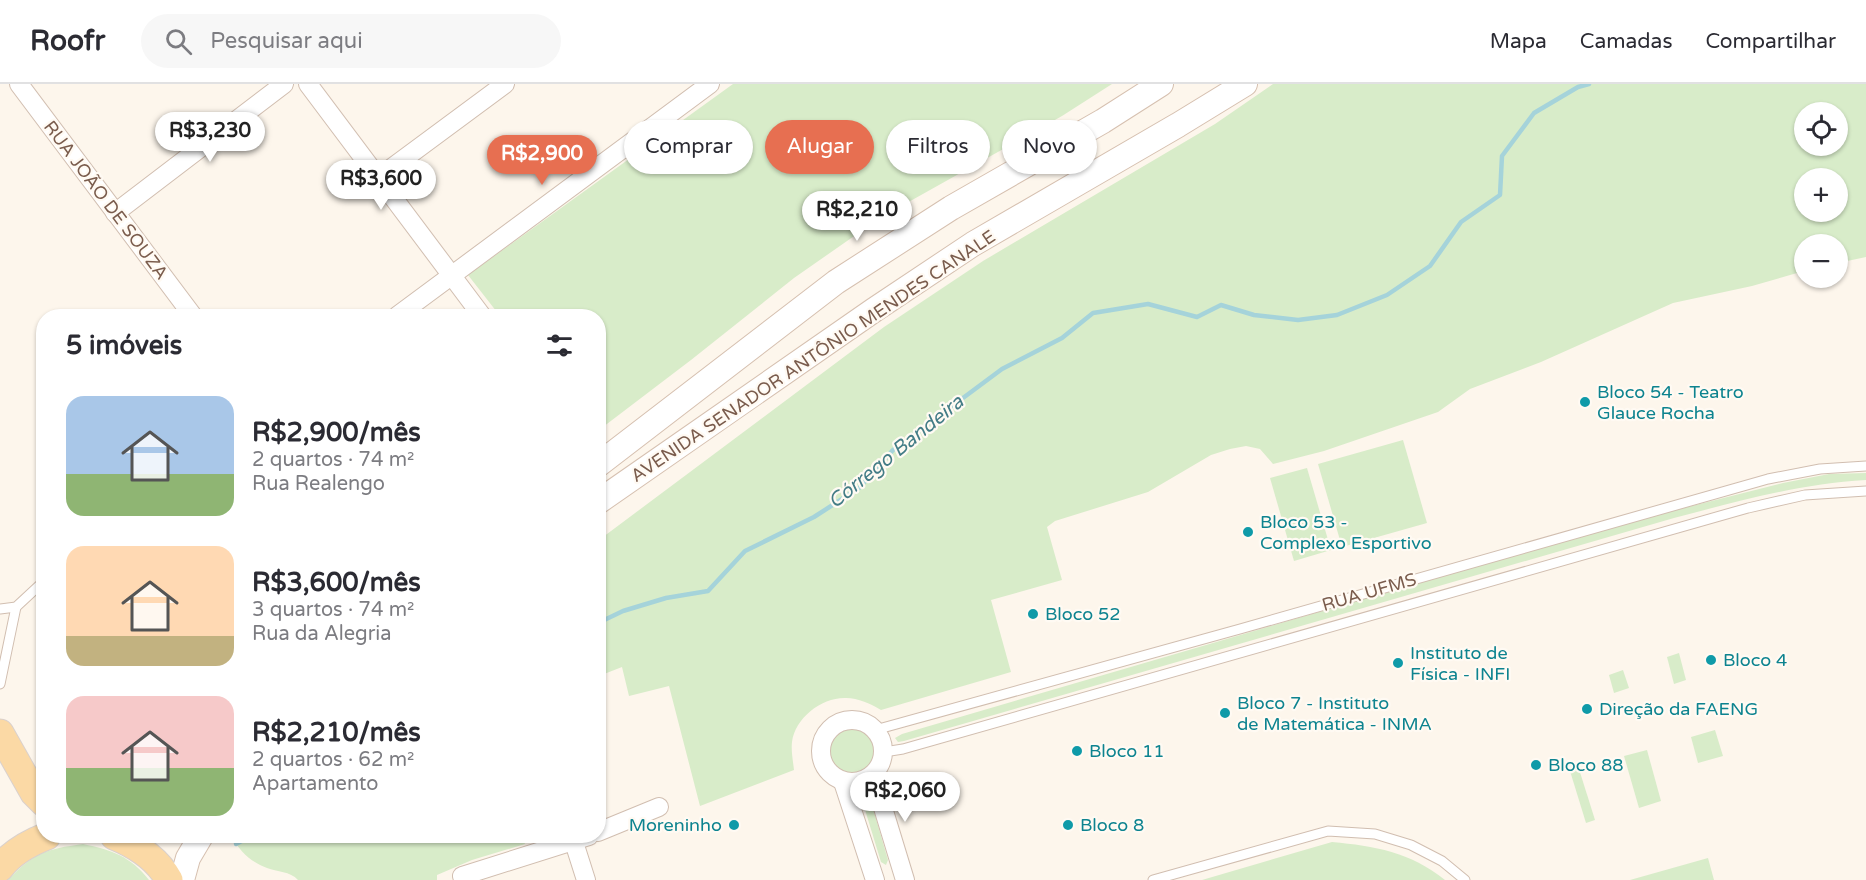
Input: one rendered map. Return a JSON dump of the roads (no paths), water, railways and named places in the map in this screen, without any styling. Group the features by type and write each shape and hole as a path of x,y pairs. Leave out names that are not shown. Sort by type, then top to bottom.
{"main road":[{"name":"AVENIDA SENADOR ANTÔNIO MENDES CANALE","path":"606,459 836,282 951,208 1103,121 1161,84"},
{"name":"AVENIDA SENADOR ANTÔNIO MENDES CANALE","path":"606,496 973,244 1245,84"},
{"path":"0,733 36,795"},
{"path":"0,868 5,861 28,843 36,840"},
{"path":"132,843 151,858 169,880"},
{"path":"182,880 188,858 197,843"}],"street":[{"name":"RUA JOÃO DE SOUZA","path":"19,84 188,309"},
{"path":"115,213 284,84"},
{"path":"308,84 477,309"},
{"path":"378,178 505,84"},
{"path":"406,309 710,84"},
{"path":"843,782 862,781 873,775 882,762 884,752 882,742 875,730 862,722 842,721 833,726 826,733 822,742 822,762 827,771 843,782 875,880"},
{"path":"873,775 903,879"},
{"path":"606,828 659,807"},
{"path":"462,876 560,843"},
{"path":"579,843 586,880"}],"lane":[{"name":"RUA UFMS","path":"875,730 1768,479 1820,469 1866,466"},
{"name":"RUA UFMS","path":"884,752 903,749 1737,510 1806,495 1866,490"},
{"path":"0,684 16,607 36,588"},
{"path":"0,609 16,607"},
{"path":"1153,880 1328,831 1375,834 1411,845 1442,861 1465,880"}],"waterway":[{"name":"Córrego Bandeira","path":"606,619 623,611 666,598 708,591 745,551 814,517 859,488 893,450 1002,369 1062,338 1093,313 1148,304 1197,317 1221,305 1254,315 1298,320 1337,315 1387,295 1430,266 1461,222 1500,195 1502,156 1534,113 1578,87 1589,84"}],"place":[{"name":"Bloco 54 - Teatro Glauce Rocha","path":"1585,402"},
{"name":"Bloco 53 - Complexo Esportivo","path":"1248,532"},
{"name":"Bloco 52","path":"1033,614"},
{"name":"Bloco 4","path":"1711,660"},
{"name":"Instituto de Física - INFI","path":"1398,663"},
{"name":"Direção da FAENG","path":"1587,709"},
{"name":"Bloco 7 - Instituto de Matemática - INMA","path":"1225,713"},
{"name":"Bloco 11","path":"1077,751"},
{"name":"Bloco 88","path":"1536,765"},
{"name":"Moreninho","path":"734,825"},
{"name":"Bloco 8","path":"1068,825"}]}
